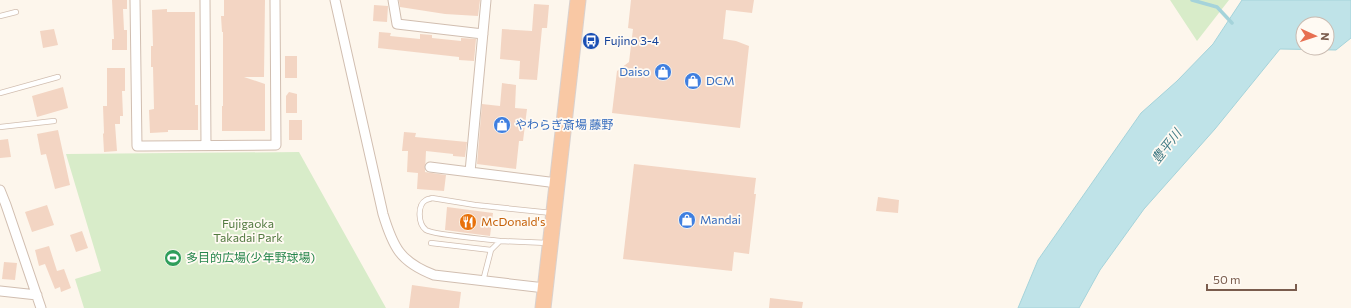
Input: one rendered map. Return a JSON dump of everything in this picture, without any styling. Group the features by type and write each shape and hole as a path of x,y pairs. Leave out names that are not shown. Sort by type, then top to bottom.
{"highway":[{"path":"543,308 578,0"}],"street":[{"path":"135,0 136,146 276,145 275,0"},
{"path":"205,0 206,145"},
{"path":"335,0 382,207 392,238 405,259 418,269 434,275 545,288"},
{"path":"393,0 397,24 483,34"},
{"path":"470,172 486,0"},
{"path":"430,167 557,183"},
{"path":"0,190 41,308"},
{"path":"0,291 37,295"}],"lane":[{"path":"0,16 16,12"},
{"path":"0,93 58,77"},
{"path":"0,127 54,121"},
{"path":"550,243 500,240 449,235 427,231 422,225 420,206 425,200 432,198 475,205 554,213"},
{"path":"483,281 491,250 500,240"},
{"path":"431,243 491,250"}],"green space":[{"path":"1170,0 1229,0 1197,41"},
{"name":"Fujigaoka Takadai Park","path":"299,152 386,308 84,308 75,279 101,271 66,154"}],"water":[{"name":"豊平川","path":"1242,0 1351,0 1351,38 1336,50 1335,16 1295,16 1295,49 1280,49 1215,129 1144,209 1100,270 1079,308 1018,308 1038,260 1141,113 1177,81 1213,44"}],"building":[{"path":"112,0 127,0 127,9 123,9 124,30 127,30 127,50 112,50 112,39 114,39"},
{"path":"224,0 265,0 264,77 244,77 265,84 265,131 222,131 223,32 221,16 224,16"},
{"path":"399,0 480,0 478,16 445,14 400,7"},
{"path":"631,0 754,0 752,13 726,10 723,39 736,41 749,46 740,128 612,113 617,71 629,62 633,29 628,28"},
{"path":"534,4 549,5 547,28 542,28 537,80 519,79 520,61 500,59 502,29 532,31"},
{"path":"374,5 388,6 387,22 373,21"},
{"path":"167,9 167,12 195,12 195,105 198,105 198,130 168,130 168,132 150,133 149,110 154,109 153,67 151,67 151,46 153,46 152,10"},
{"path":"54,29 58,45 43,48 40,31"},
{"path":"379,32 391,33 390,36 420,39 420,34 432,35 432,38 461,41 461,38 476,39 474,61 459,60 459,57 378,48"},
{"path":"285,56 297,56 297,78 285,78"},
{"path":"107,68 125,68 125,91 122,91 123,116 120,116 120,124 115,124 117,151 104,152 103,106 107,106"},
{"name":"やわらぎ斎場 藤野","path":"502,83 516,85 515,108 527,109 523,141 519,141 516,169 477,164 482,104 500,106"},
{"path":"63,87 68,108 37,117 32,96"},
{"path":"289,92 297,94 297,113 286,113 286,96"},
{"path":"289,120 302,120 302,140 289,140"},
{"path":"58,130 70,185 55,189 46,154 41,155 37,134"},
{"path":"404,132 416,133 415,137 467,142 465,157 426,151 425,172 446,175 444,191 417,189 418,173 407,172 408,151 402,151"},
{"path":"8,139 11,157 0,158 0,140"},
{"path":"634,164 756,178 754,194 756,194 749,254 734,252 732,271 623,259"},
{"path":"878,197 899,200 898,213 876,211"},
{"path":"47,205 54,225 32,232 25,212"},
{"path":"447,207 493,213 490,236 445,230"},
{"path":"82,231 88,248 76,252 70,235"},
{"path":"49,246 57,271 64,269 71,288 61,292 60,287 55,289 45,264 39,266 35,250"},
{"path":"4,262 17,263 15,280 2,279"},
{"path":"412,285 461,292 459,308 409,308"},
{"path":"770,298 803,302 802,308 769,308"}],"waterway":[{"path":"1192,0 1217,7 1232,23"}],"place":[{"name":"Fujino 3-4","path":"591,41"},
{"name":"Daiso","path":"663,72"},
{"name":"DCM","path":"693,81"},
{"name":"やわらぎ斎場 藤野","path":"502,125"},
{"name":"Mandai","path":"687,220"},
{"name":"McDonald's","path":"468,222"},
{"name":"多目的広場(少年野球場)","path":"173,258"}]}
